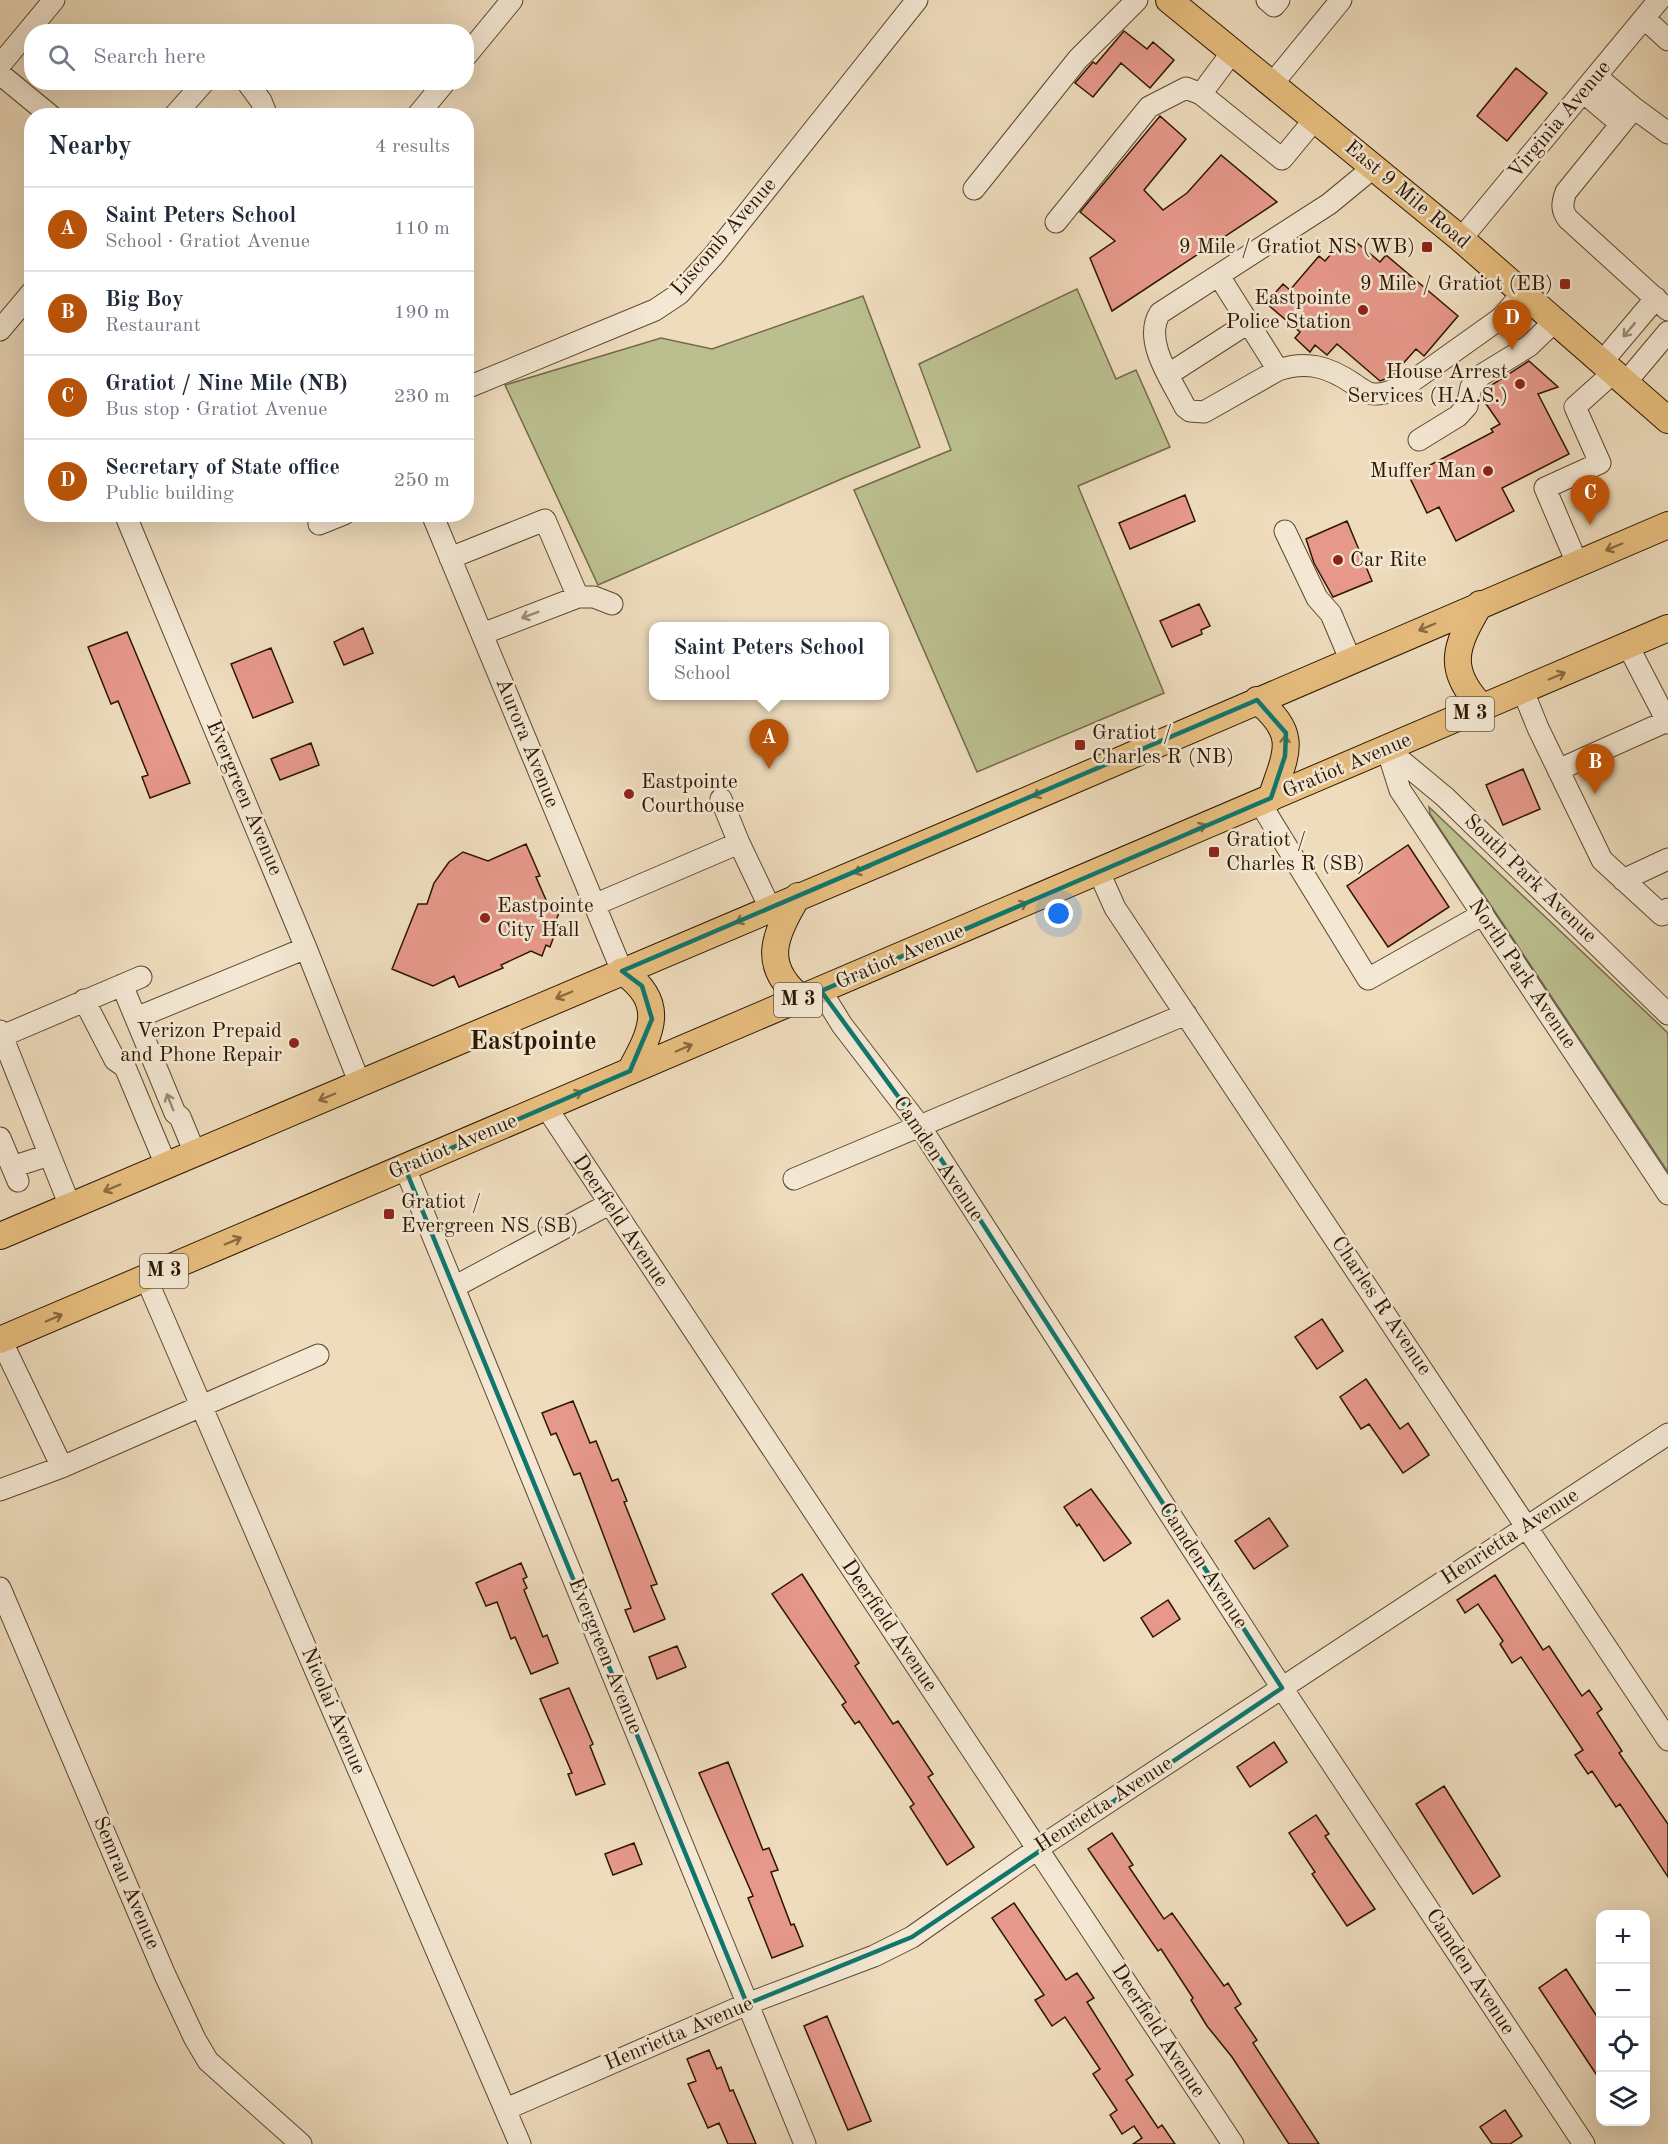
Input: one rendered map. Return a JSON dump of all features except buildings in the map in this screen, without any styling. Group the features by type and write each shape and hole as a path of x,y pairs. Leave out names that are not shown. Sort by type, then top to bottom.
{"main road":[{"name":"East 9 Mile Road","path":"1171,0 1461,239 1668,420"},
{"path":"0,1236 622,970 974,823 1350,659 1668,525"},
{"path":"1480,604 1464,631 1457,662 1465,688 1483,708"},
{"name":"Gratiot Avenue","path":"1,1340 1668,628"},
{"path":"1257,700 1279,721 1286,733 1285,756 1266,800"},
{"path":"798,896 778,933 774,958 776,969 782,979 811,995"},
{"path":"622,970 642,986 652,1008 647,1038 630,1071"}],"street":[{"path":"34,24 54,0"},
{"path":"474,46 512,0"},
{"name":"Liscomb Avenue","path":"474,385 655,310 679,294 714,255 917,0"},
{"path":"974,189 1078,59 1137,0"},
{"path":"1267,0 1274,6 1279,0"},
{"path":"1273,83 1341,0"},
{"name":"Virginia Avenue","path":"1461,239 1659,0"},
{"path":"1644,18 1668,40"},
{"path":"0,65 24,36"},
{"path":"1201,94 1233,51"},
{"path":"0,74 41,108"},
{"path":"1596,76 1628,116"},
{"path":"1056,222 1149,107 1186,88 1201,94 1282,159 1315,118"},
{"path":"181,108 197,90"},
{"path":"253,90 264,108"},
{"path":"424,108 438,90"},
{"path":"1582,92 1628,116 1668,133"},
{"path":"1614,372 1664,303 1562,213 1566,192 1628,116"},
{"path":"1374,167 1329,204 1160,314 1155,321 1156,346 1185,407 1196,412 1204,412 1278,370 1291,366 1319,366 1333,370 1365,391 1375,394 1390,391 1407,385 1501,318 1524,294"},
{"path":"1219,276 1278,370"},
{"path":"0,330 24,302"},
{"path":"1419,440 1458,416 1467,406 1471,387 1480,376 1529,346 1555,321"},
{"path":"1169,374 1248,322"},
{"path":"1577,563 1545,488 1600,464 1575,407 1614,372 1668,332"},
{"path":"450,558 545,520 578,597"},
{"name":"Evergreen Avenue","path":"128,522 360,1083"},
{"path":"319,525 326,522"},
{"name":"Aurora Avenue","path":"435,522 622,970"},
{"path":"1285,531 1317,598 1331,614 1350,659"},
{"path":"482,634 578,597 594,597 612,604"},
{"path":"1558,770 1668,722 1628,646"},
{"path":"1523,691 1602,860 1662,915 1668,909"},
{"name":"North Park Avenue","path":"1387,749 1400,790 1668,1194"},
{"name":"South Park Avenue","path":"1387,749 1438,790 1668,1014"},
{"path":"721,800 770,908"},
{"path":"1266,800 1368,978 1483,914"},
{"path":"594,904 739,843"},
{"path":"1623,880 1668,859"},
{"name":"Charles R Avenue","path":"1098,870 1115,908 1668,1740"},
{"path":"136,1018 306,948"},
{"path":"70,1206 1,1035 84,1000 131,981 136,1018 175,1113 180,1117 195,1154"},
{"name":"Camden Avenue","path":"811,995 842,1025 919,1125 1282,1688 1584,2144"},
{"path":"84,1000 116,1060 124,1067 166,1166"},
{"path":"794,1179 1186,1014"},
{"name":"Deerfield Avenue","path":"546,1107 1233,2144"},
{"path":"0,1138 15,1174 49,1155"},
{"name":"Evergreen Avenue","path":"405,1167 805,2144"},
{"path":"454,1287 609,1204"},
{"name":"Nicolai Avenue","path":"146,1278 520,2144"},
{"path":"1,1340 62,1467"},
{"path":"0,1490 62,1467 318,1355"},
{"name":"Henrietta Avenue","path":"506,2109 747,2004 874,1956 912,1936 1037,1849 1668,1434"},
{"name":"Semrau Avenue","path":"2,1597 165,1975 195,2039 208,2061 301,2144"}],"highlighted area":[{"path":"1257,700 1286,733 1285,756 1271,798 821,991 919,1125 1282,1688 912,1937 747,2004 405,1168 630,1071 652,1019 642,986 622,971"}],"green space":[{"path":"1077,289 1116,379 1136,370 1170,447 1078,486 1164,693 977,772 854,490 951,450 919,364"},
{"path":"863,296 920,447 598,585 505,385 661,338 712,349"},
{"path":"1429,807 1668,1033 1668,1172 1430,814"}],"place":[{"name":"9 Mile / Gratiot NS (WB)","path":"1427,247"},
{"name":"9 Mile / Gratiot (EB)","path":"1565,284"},
{"name":"Eastpointe Police Station","path":"1363,310"},
{"name":"Secretary of State office","path":"1512,350"},
{"name":"House Arrest Services (H.A.S.)","path":"1520,384"},
{"name":"Muffer Man","path":"1488,471"},
{"name":"Gratiot / Nine Mile (NB)","path":"1590,525"},
{"name":"Car Rite","path":"1338,560"},
{"name":"Gratiot / Charles R (NB)","path":"1080,745"},
{"name":"Saint Peters School","path":"769,769"},
{"name":"Eastpointe Courthouse","path":"629,794"},
{"name":"Big Boy","path":"1595,794"},
{"name":"Gratiot / Charles R (SB)","path":"1214,852"},
{"name":"Eastpointe City Hall","path":"485,918"},
{"name":"Verizon Prepaid and Phone Repair","path":"294,1043"},
{"name":"Gratiot / Evergreen NS (SB)","path":"389,1214"}],"district":[{"name":"Eastpointe","path":"533,1041"}]}
